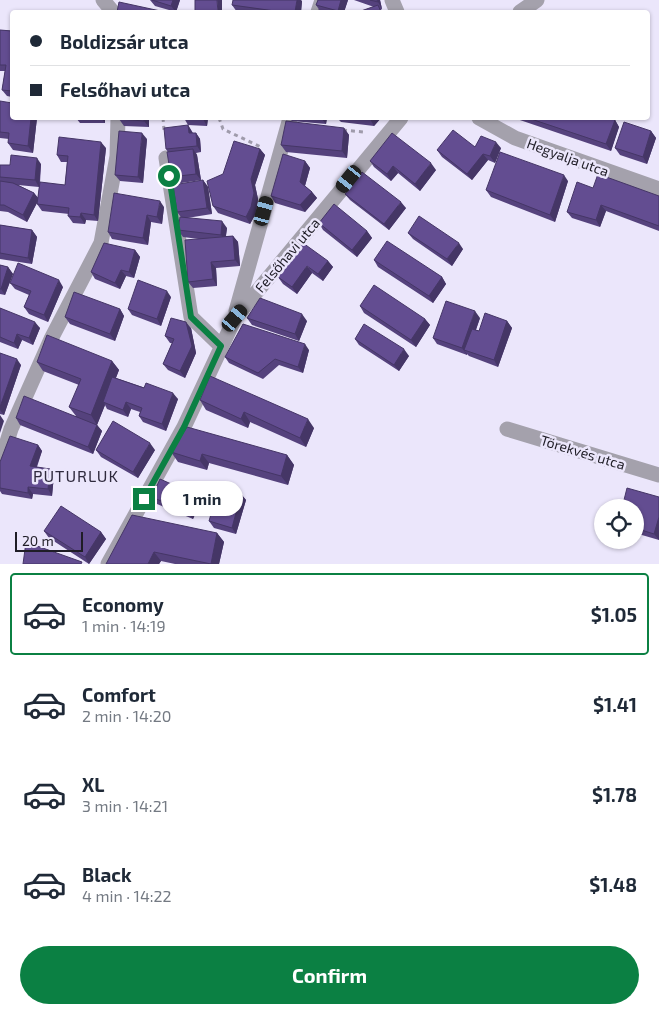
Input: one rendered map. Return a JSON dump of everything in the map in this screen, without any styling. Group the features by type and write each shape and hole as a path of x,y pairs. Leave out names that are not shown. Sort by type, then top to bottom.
{"street":[{"path":"103,0 112,10"},
{"path":"523,10 537,0"},
{"path":"0,464 12,429 51,339 101,244 117,156 118,120"},
{"path":"235,318 289,120"},
{"name":"Felsőhavi utca","path":"108,564 184,427 235,318 399,120"},
{"name":"Hegyalja utca","path":"483,120 515,138 659,189"},
{"path":"166,158 191,317 221,346"},
{"name":"Törekvés utca","path":"507,428 659,475"}],"path":[{"path":"220,120 223,129 278,158"},
{"path":"337,130 386,135"}],"building":[{"path":"152,0 173,0 171,6"},
{"path":"195,0 217,0 218,10 195,10"},
{"path":"233,0 297,0 295,10 268,10 232,5"},
{"path":"318,0 341,0 338,10 316,5"},
{"path":"119,2 156,10 117,10"},
{"path":"378,5 380,10 364,10"},
{"path":"0,30 10,31 10,91 2,90 6,65 0,65"},
{"path":"0,101 10,103 10,120 31,120 28,146 8,143 9,133 0,132"},
{"path":"534,120 615,120 606,144"},
{"path":"286,121 344,128 342,151 281,145"},
{"path":"624,122 651,131 643,157 615,148"},
{"path":"188,125 189,133 196,133 197,146 166,149 164,128"},
{"path":"453,130 475,147 481,136 496,142 490,156 483,154 467,174 437,150"},
{"path":"119,131 142,133 138,177 115,175"},
{"path":"392,133 431,163 415,184 393,166 387,174 370,161"},
{"path":"59,137 101,142 94,215 81,213 80,217 68,216 69,208 37,204 40,182 65,185 68,156 57,155"},
{"path":"234,141 260,149 251,179 254,193 251,207 246,217 213,206 207,181 223,174"},
{"path":"193,149 196,174 171,177 167,152"},
{"path":"500,152 564,175 550,215 486,190"},
{"path":"283,154 305,161 300,182 312,192 300,205 271,196"},
{"path":"11,155 37,158 35,180 0,177 0,165 10,165"},
{"path":"362,172 401,202 384,224 345,194"},
{"path":"598,174 659,196 659,226 601,205 596,220 567,212 577,182 593,188"},
{"path":"203,180 207,208 177,212 173,185"},
{"path":"0,181 13,183 34,193 23,215 4,205 0,205"},
{"path":"114,193 160,201 157,217 147,215 143,238 108,232"},
{"path":"334,204 367,231 352,250 319,223"},
{"path":"419,216 459,243 447,259 408,233"},
{"path":"180,217 222,221 221,235 178,230"},
{"path":"0,225 32,230 28,258 0,253"},
{"path":"233,236 235,260 211,262 213,279 188,282 185,240"},
{"path":"387,241 442,277 429,296 374,260"},
{"path":"104,243 135,250 129,272 121,270 115,283 91,272"},
{"path":"303,243 328,261 318,274 307,266 292,287 278,277"},
{"path":"18,263 59,280 44,315 24,307 31,291 10,283"},
{"path":"0,265 8,267 1,289 0,289"},
{"path":"138,280 167,291 157,319 128,309"},
{"path":"374,285 425,319 411,340 360,306"},
{"path":"74,292 120,309 110,334 65,317"},
{"path":"260,298 302,314 295,334 247,318"},
{"path":"446,301 475,311 462,348 433,338"},
{"path":"0,308 35,322 29,338 17,334 14,343 0,337"},
{"path":"485,313 507,321 494,360 464,350 472,329 479,331"},
{"path":"171,318 186,322 192,346 180,371 163,364 174,339 165,336"},
{"path":"243,324 305,344 298,367 275,359 258,373 225,357"},
{"path":"364,324 404,349 394,365 355,339"},
{"path":"47,335 112,361 91,415 69,407 81,379 37,362"},
{"path":"0,353 17,359 0,407"},
{"path":"210,376 308,419 300,438 244,412 241,419 200,400"},
{"path":"112,377 144,388 146,383 173,393 162,424 139,416 142,408 126,402 123,410 103,402"},
{"path":"24,396 97,425 88,447 16,418"},
{"path":"113,421 150,443 133,472 96,450"},
{"path":"187,427 287,455 281,476 202,454 200,461 171,452"},
{"path":"10,436 38,445 30,466 50,469 48,489 28,487 28,493 0,488 0,462"},
{"path":"160,479 196,495 188,513 152,497"},
{"path":"219,487 241,494 232,528 209,521"},
{"path":"627,488 659,497 659,517 654,534 644,531 644,499 624,499"},
{"path":"61,506 101,532 85,557 44,531"},
{"path":"132,515 217,533 211,564 154,552 148,564 106,564"},
{"path":"26,542 82,562 81,564 23,564"}],"district":[{"name":"PUTURLUK","path":"76,475"}],"route":[{"path":"144,499 184,427 221,346 191,317 169,176"}]}
